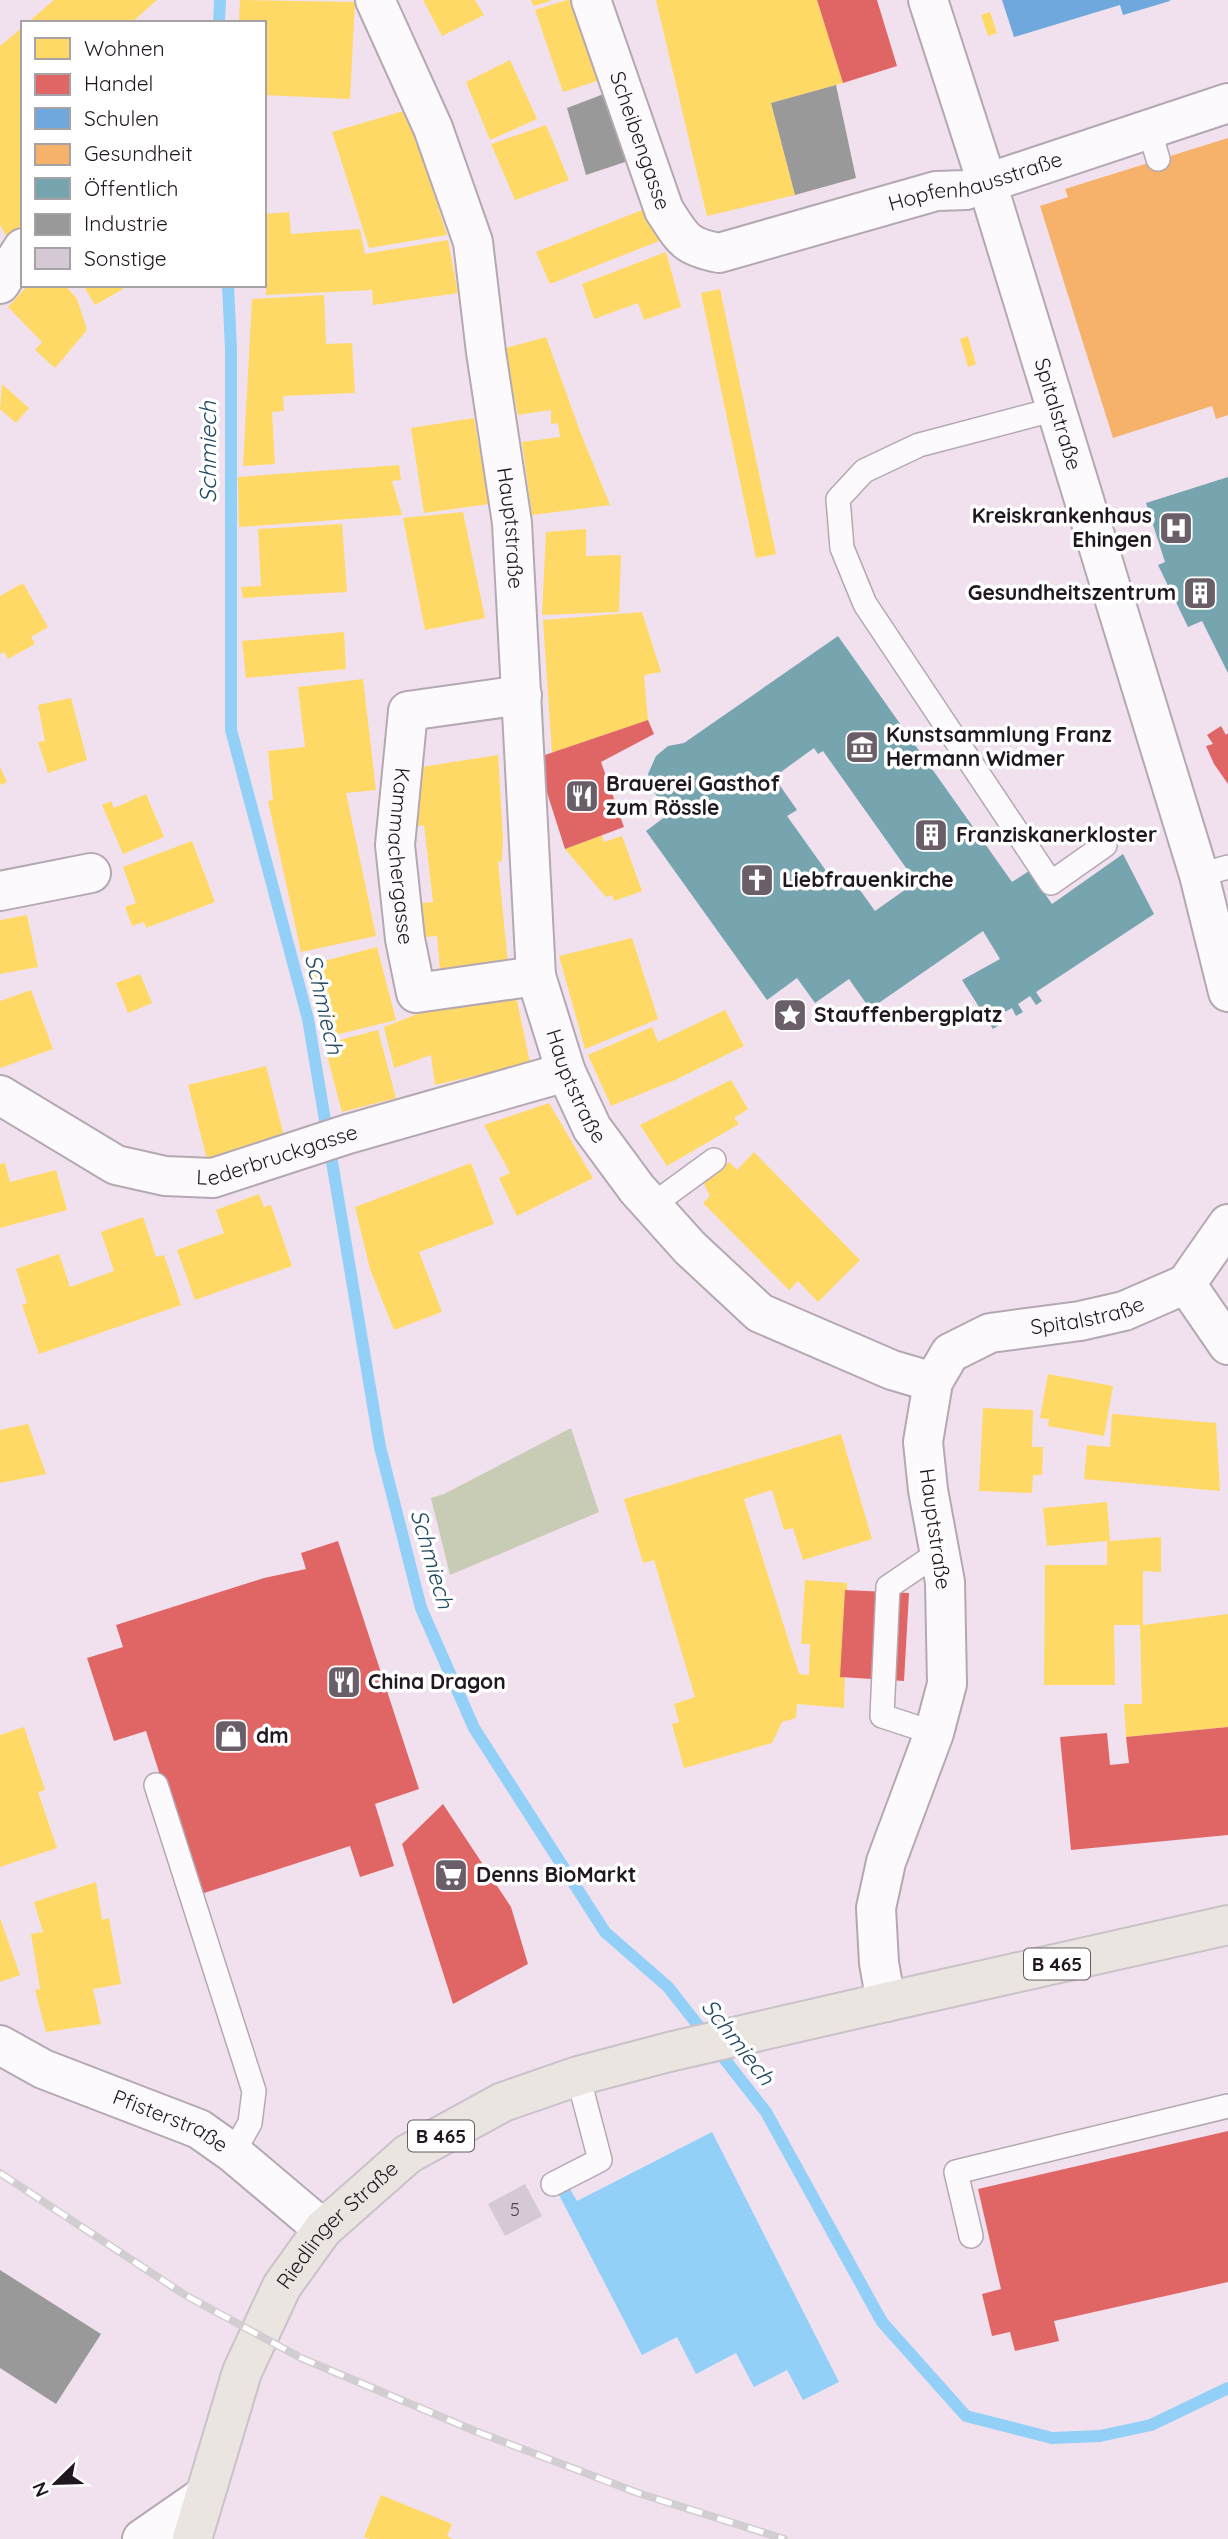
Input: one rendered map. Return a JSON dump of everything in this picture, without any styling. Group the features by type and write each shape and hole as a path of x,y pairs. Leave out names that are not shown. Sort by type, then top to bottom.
{"main road":[{"name":"B 465","path":"886,2002 1228,1925"},
{"name":"Riedlinger Straße","path":"192,2539 242,2372 282,2286 323,2229 408,2154 503,2102 578,2076 886,2002"}],"street":[{"name":"Hauptstraße","path":"375,0 433,128 473,242 486,352 512,523 536,976 566,1072 592,1128 651,1206 690,1248 760,1313 892,1370 933,1382 923,1442 945,1582 947,1684 934,1733 886,1862 876,1908 879,1963 886,2002"},
{"name":"Scheibengasse","path":"591,0 664,210 682,238 695,248 719,253"},
{"name":"Spitalstraße","path":"928,0 1056,409 1213,871 1228,992"},
{"name":"Hopfenhausstraße","path":"719,253 936,191 966,190 1154,144 1228,103"},
{"path":"0,284 21,251"},
{"name":"Kammachergasse","path":"522,695 408,711 395,845 405,939 416,993 536,976"},
{"path":"0,891 91,873"},
{"name":"Lederbruckgasse","path":"0,1095 116,1166 164,1176 213,1178 348,1134 566,1072"},
{"path":"1228,1224 1186,1284 1228,1345"},
{"name":"Spitalstraße","path":"933,1382 950,1353 990,1333 1091,1319 1124,1311 1186,1284"},
{"name":"Pfisterstraße","path":"0,2045 43,2069 199,2129 233,2153 323,2229"},
{"path":"142,2539 204,2496"}],"lane":[{"path":"1056,409 919,445 864,471 838,499 842,548 865,604 1051,883 1105,845"},
{"path":"651,1206 714,1160"},
{"path":"934,1733 881,1716 888,1587 939,1553"},
{"path":"156,1785 254,2091 250,2123 233,2153"},
{"path":"553,2184 600,2160 578,2076"},
{"path":"971,2236 956,2172 1228,2106"}],"green space":[{"path":"571,1428 599,1512 450,1575 431,1498 444,1494"}],"water":[{"path":"712,2132 839,2382 803,2400 787,2370 754,2387 736,2353 696,2374 677,2337 642,2355 559,2195 570,2189 577,2201"}],"building: Wohnen":[{"path":"54,0 157,0 133,21 29,21"},
{"path":"240,0 355,2 350,99 266,95 266,21 239,21"},
{"path":"423,0 475,0 484,15 442,36"},
{"path":"531,0 550,0 551,1 533,6"},
{"path":"567,0 578,0 606,78 563,92 535,10"},
{"path":"656,0 817,0 843,83 771,103 795,195 707,216"},
{"path":"990,12 997,33 988,36 981,15"},
{"path":"21,29 21,230 9,241 0,225 0,46"},
{"path":"510,60 537,119 490,140 466,82"},
{"path":"407,110 447,235 369,248 332,132"},
{"path":"546,125 569,180 515,200 491,144"},
{"path":"647,208 659,241 550,284 536,252"},
{"path":"289,212 291,234 360,229 365,254 448,240 458,293 373,305 372,290 266,295 266,214"},
{"path":"666,252 681,307 644,320 638,303 594,319 582,284"},
{"path":"26,287 67,287 77,299 87,330 55,368 35,350 42,342 8,307"},
{"path":"84,287 122,287 123,289 95,305"},
{"path":"720,289 776,554 756,558 701,293"},
{"path":"324,295 326,344 352,343 355,393 283,396 284,411 272,412 275,464 243,466 252,299"},
{"path":"968,336 976,364 968,367 960,339"},
{"path":"546,337 610,505 532,515 522,442 560,437 558,423 551,424 551,410 518,415 503,349"},
{"path":"2,384 29,408 16,423 0,409"},
{"path":"474,418 489,504 424,513 411,428"},
{"path":"399,465 401,480 392,481 402,515 239,527 238,477"},
{"path":"463,512 485,618 425,630 403,518"},
{"path":"342,524 347,592 243,598 241,587 261,586 258,529"},
{"path":"586,529 586,556 621,555 619,612 542,615 546,532"},
{"path":"23,583 48,627 31,637 35,644 8,659 4,652 0,654 0,596"},
{"path":"642,612 661,672 644,675 648,720 552,753 543,620"},
{"path":"344,632 346,669 246,678 242,641"},
{"path":"363,679 376,790 346,793 376,936 301,952 268,801 273,800 268,751 305,747 298,687"},
{"path":"71,698 87,760 48,773 38,742 45,741 38,705"},
{"path":"498,755 503,837 502,861 498,862 508,964 440,970 437,936 413,938 410,904 433,902 424,825 414,827 415,768"},
{"path":"0,767 7,782 0,785"},
{"path":"146,794 164,837 123,854 102,805 111,801 114,808"},
{"path":"602,835 604,842 622,836 642,891 614,901 612,895 606,897 565,849"},
{"path":"192,841 215,902 146,928 144,922 132,926 125,907 136,903 123,867"},
{"path":"27,915 38,967 0,974 0,920"},
{"path":"632,938 658,1019 585,1049 559,956"},
{"path":"377,947 396,1020 323,1038 305,966"},
{"path":"140,974 152,1003 128,1013 116,983"},
{"path":"31,990 53,1049 0,1068 0,1001"},
{"path":"516,996 530,1063 435,1085 431,1055 394,1068 384,1027 425,1011"},
{"path":"725,1010 744,1046 675,1080 611,1106 588,1055 652,1027 658,1042"},
{"path":"378,1030 396,1098 342,1112 324,1044"},
{"path":"266,1066 285,1140 207,1159 188,1085"},
{"path":"731,1080 748,1109 734,1118 739,1124 667,1166 640,1125"},
{"path":"549,1103 593,1178 517,1216 499,1178 510,1173 484,1125"},
{"path":"754,1152 860,1260 818,1302 798,1281 789,1290 703,1203 710,1196 703,1182 716,1175 729,1162 737,1170"},
{"path":"5,1163 10,1182 56,1170 67,1210 0,1228 0,1164"},
{"path":"471,1163 494,1224 419,1252 442,1312 394,1330 370,1269 355,1207"},
{"path":"259,1194 264,1207 271,1205 292,1266 195,1300 177,1250 224,1233 216,1210"},
{"path":"143,1217 156,1257 164,1255 181,1305 39,1354 22,1305 27,1303 16,1269 59,1254 70,1287 114,1271 101,1232"},
{"path":"1048,1374 1113,1386 1104,1436 1048,1426 1049,1419 1040,1418"},
{"path":"983,1408 1033,1410 1032,1447 1043,1447 1042,1475 1033,1475 1032,1493 979,1491"},
{"path":"1112,1414 1216,1423 1220,1491 1084,1479 1087,1445 1110,1447"},
{"path":"28,1424 46,1474 0,1483 0,1430"},
{"path":"841,1434 872,1539 803,1560 793,1528 784,1530 772,1490 744,1499 799,1674 809,1675 810,1644 801,1644 805,1580 847,1583 844,1708 797,1704 796,1718 782,1722 772,1743 684,1768 672,1724 679,1722 674,1704 695,1697 654,1560 643,1563 624,1499"},
{"path":"1107,1502 1110,1541 1161,1537 1161,1572 1143,1571 1143,1625 1228,1614 1228,1727 1126,1737 1124,1704 1142,1704 1140,1625 1114,1625 1115,1685 1044,1685 1045,1565 1107,1565 1107,1541 1047,1546 1043,1508"},
{"path":"24,1727 45,1790 38,1792 57,1848 0,1867 0,1735"},
{"path":"96,1882 102,1920 109,1918 121,1984 93,1989 101,2024 46,2032 35,1990 40,1989 31,1934 43,1932 34,1902"},
{"path":"0,1918 20,1975 0,1982"},
{"path":"381,2495 452,2524 447,2536 453,2539 364,2537"}],"building: Handel":[{"path":"817,0 877,0 897,66 843,83"},
{"path":"648,720 654,734 601,762 624,827 565,849 536,758"},
{"path":"1221,726 1226,735 1228,733 1228,784 1206,746 1213,744 1207,735"},
{"name":"dm","path":"338,1541 419,1789 375,1804 394,1866 360,1877 350,1846 198,1895 146,1731 114,1741 87,1658 123,1647 116,1625 264,1578 306,1569 301,1553"},
{"path":"845,1590 909,1593 904,1681 840,1677"},
{"path":"1228,1727 1228,1835 1071,1850 1060,1737 1107,1733 1110,1765 1129,1763 1126,1737"},
{"name":"Denns BioMarkt","path":"443,1804 511,1907 528,1964 453,2004 402,1844"},
{"path":"1228,2131 1228,2282 1054,2321 1059,2341 1015,2351 1010,2332 992,2336 982,2294 1001,2289 978,2189"}],"building: Schulen":[{"path":"1002,0 1170,1 1123,15 1120,5 1014,37"}],"building: Gesundheit":[{"path":"1228,138 1228,415 1216,419 1212,406 1113,438 1040,206 1068,197 1065,189"}],"building: Öffentlich":[{"name":"Gesundheitszentrum","path":"1228,477 1228,673 1202,621 1188,627 1158,565 1165,562 1146,503"},
{"name":"Franziskanerkloster","path":"838,636 1012,882 1029,871 1052,904 1123,854 1154,914 1036,992 1042,1001 1036,1005 1030,996 1018,1004 1023,1012 1016,1016 1012,1008 994,1018 999,1025 993,1029 962,980 1000,959 983,931 870,1009 849,979 815,1003 797,978 767,1000 646,831 670,813 654,792 648,774 656,756 668,746 684,743","holes":["814,748 818,754 823,751 916,882 875,911 852,879 839,889 787,816 797,810 774,777"]}],"building: Industrie":[{"path":"836,85 856,178 795,195 771,103"},
{"path":"609,92 631,160 586,175 567,108"},
{"path":"0,2270 101,2334 56,2404 0,2368"}],"building: Sonstige":[{"path":"525,2184 542,2216 505,2236 488,2204"}],"waterway":[{"name":"Schmiech","path":"219,21 220,0"},
{"name":"Schmiech","path":"228,287 231,350 231,730 308,1019 380,1447 421,1608 474,1728 605,1932 668,1987 766,2112 882,2322 966,2416 1052,2438 1100,2436 1151,2425 1228,2388"}],"railway":[{"path":"0,2173 185,2295 301,2358 475,2431 638,2493 784,2539"}],"place":[{"name":"Kreiskrankenhaus Ehingen","path":"1176,528"},
{"name":"Gesundheitszentrum","path":"1200,593"},
{"name":"Kunstsammlung Franz Hermann Widmer","path":"862,747"},
{"name":"Brauerei Gasthof zum Rössle","path":"582,796"},
{"name":"Franziskanerkloster","path":"931,835"},
{"name":"Liebfrauenkirche","path":"757,880"},
{"name":"Stauffenbergplatz","path":"790,1015"},
{"name":"China Dragon","path":"344,1682"},
{"name":"dm","path":"231,1736"},
{"name":"Denns BioMarkt","path":"451,1875"}]}
